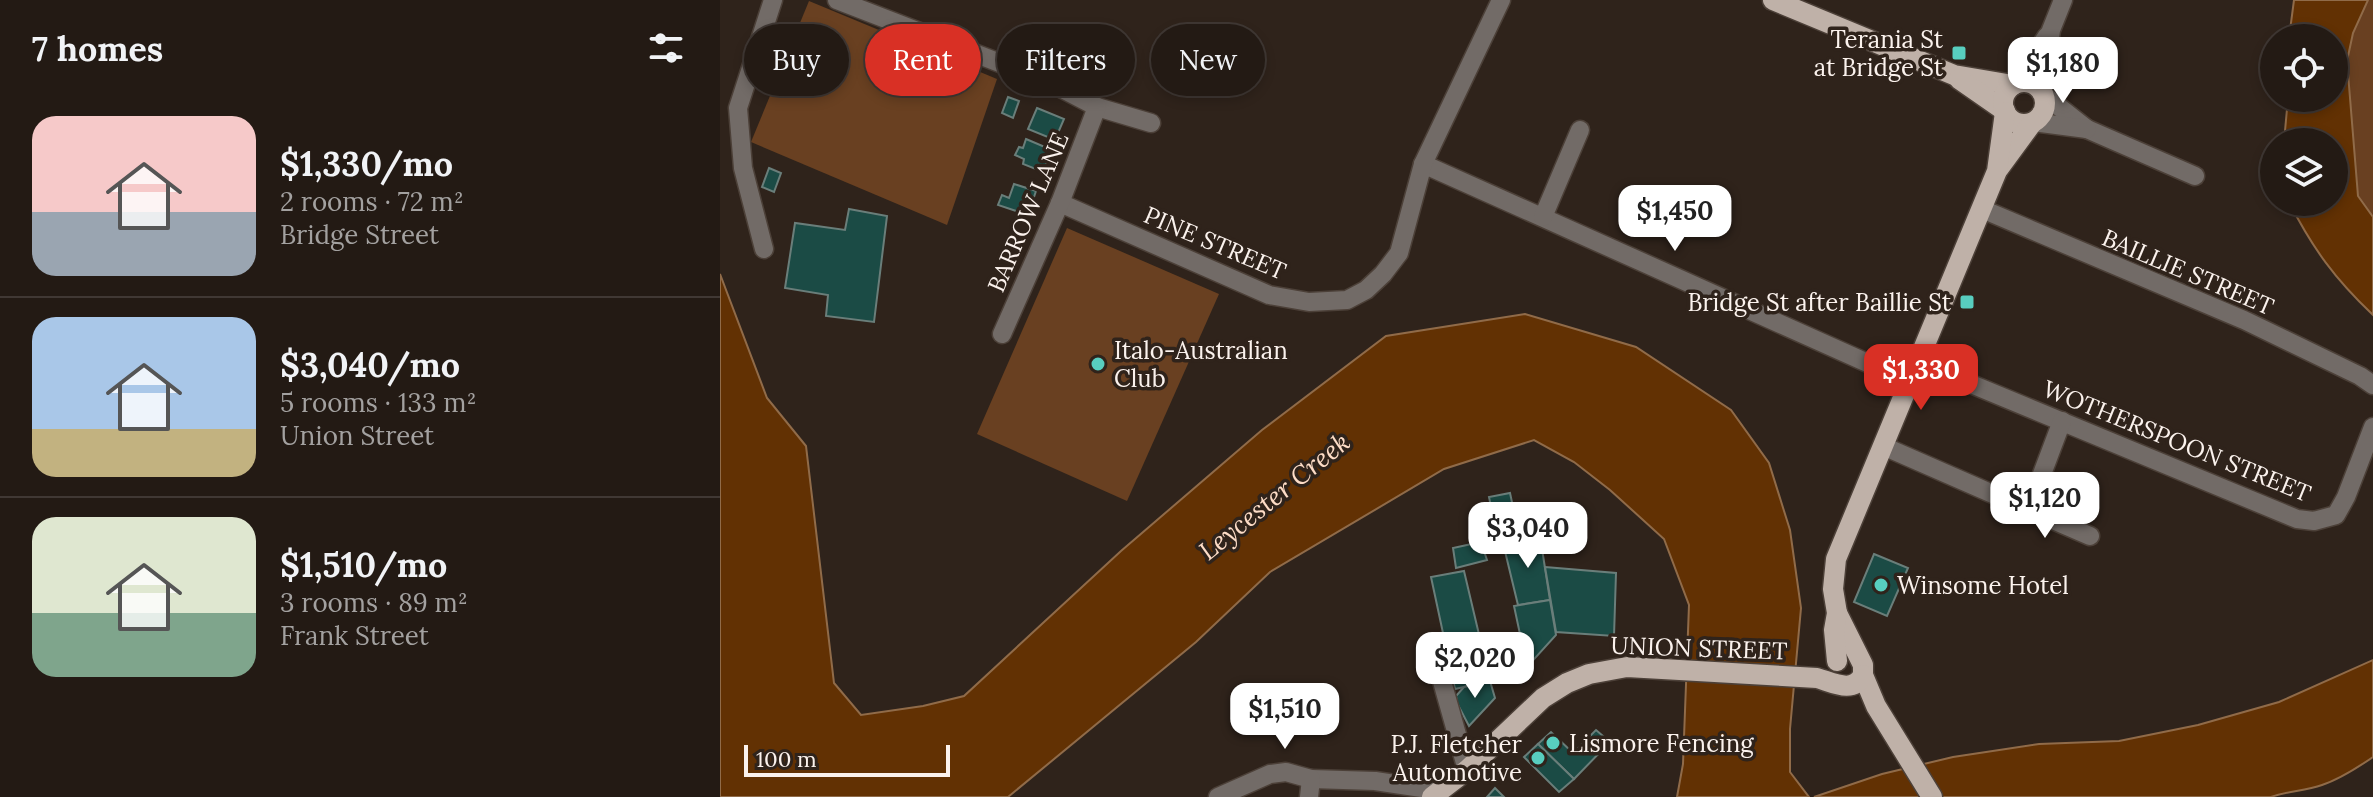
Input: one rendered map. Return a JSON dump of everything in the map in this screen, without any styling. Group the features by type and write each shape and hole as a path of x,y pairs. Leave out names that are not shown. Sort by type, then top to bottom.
{"main road":[{"path":"1773,0 1954,75 2014,85 2030,83 2043,94 2045,108 1997,171"},
{"path":"1954,75 2017,123 2032,122"},
{"path":"1932,797 1876,706 1843,674 1847,630 1837,613 1833,589 1836,559 1997,171 2005,112 2004,96 2014,85"},
{"name":"UNION STREET","path":"1436,794 1467,770 1543,698 1589,674 1627,667 1843,674"}],"street":[{"path":"764,249 743,168 738,108 773,0"},
{"path":"837,0 1049,82 1097,107 1151,123"},
{"name":"PINE STREET","path":"1060,203 1269,295 1323,303 1347,300 1366,290 1399,253 1423,164 1501,0"},
{"path":"2014,85 2051,30 2063,0"},
{"path":"2051,30 2043,94 2087,129 2195,176"},
{"name":"BARROW LANE","path":"1002,334 1060,203 1097,107"},
{"path":"2032,122 2087,129"},
{"path":"1543,217 1580,130"},
{"path":"1423,164 1910,382"},
{"name":"BAILLIE STREET","path":"1982,209 2244,320 2373,384"},
{"name":"WOTHERSPOON STREET","path":"1918,362 2297,519 2331,518 2336,515 2373,427"},
{"path":"2018,505 2039,482 2062,421"},
{"path":"1883,446 2090,536"},
{"path":"1434,653 1467,770"},
{"path":"1218,797 1270,774 1286,772 1310,788 1375,781 1436,794"}],"shaded area":[{"path":"2368,0 2373,0 2373,217 2358,197 2348,73 2353,33"},
{"path":"809,1 865,24 865,96 981,96 981,72 997,79 947,225 751,142 770,96 849,96 849,24 800,24"},
{"name":"Italo-Australian Club","path":"1067,228 1219,294 1127,501 977,434"}],"water":[{"path":"2294,0 2368,0 2353,33 2348,56 2348,24 2291,24"},
{"path":"2348,73 2358,196 2373,217 2373,315 2326,263 2297,216 2348,216 2348,128 2285,128 2287,112 2348,112"},
{"name":"Leycester Creek","path":"720,274 767,398 806,446 834,683 861,715 964,696 1121,551 1262,430 1386,336 1525,314 1636,347 1731,410 1769,463 1790,530 1801,608 1790,729 1790,772 1809,797 1677,797 1683,764 1689,605 1664,539 1574,462 1534,440 1444,469 1270,572 1196,642 1008,797 720,797"},
{"path":"2373,660 2373,757 2329,783 2316,787 2271,797 1814,797 1882,774 1953,757 2039,744 2119,741 2198,725 2279,702"}],"building":[{"path":"1008,97 1019,101 1013,118 1002,113"},
{"path":"1037,108 1064,119 1055,140 1028,129"},
{"path":"1026,139 1052,150 1045,167 1039,165 1038,170 1023,164 1024,159 1015,155 1019,147 1023,148"},
{"path":"769,168 781,173 774,192 762,187"},
{"path":"1014,184 1036,191 1028,215 998,205 1002,195 1009,198"},
{"path":"849,209 887,216 874,322 826,316 828,295 785,288 795,223 845,230"},
{"path":"1510,493 1518,530 1497,536 1489,497"},
{"path":"1540,536 1550,600 1518,605 1503,543"},
{"path":"1481,542 1487,560 1456,568 1453,548"},
{"name":"Winsome Hotel","path":"1874,554 1908,568 1887,616 1854,602"},
{"path":"1545,567 1616,573 1614,636 1556,632"},
{"path":"1464,571 1490,681 1455,689 1431,577"},
{"path":"1550,600 1556,635 1527,667 1514,606"},
{"path":"1490,681 1495,698 1469,726 1456,696 1464,687"},
{"path":"1596,730 1610,742 1574,779 1538,744 1551,732 1573,753"},
{"path":"1538,744 1574,779 1559,792 1524,757"},
{"path":"1495,788 1504,797 1487,797"}],"place":[{"name":"Terania St at Bridge St","path":"1959,53"},
{"name":"Bridge St after Baillie St","path":"1967,302"},
{"name":"Italo-Australian Club","path":"1098,364"},
{"name":"Winsome Hotel","path":"1881,585"},
{"name":"Lismore Fencing","path":"1553,743"},
{"name":"P.J. Fletcher Automotive","path":"1538,758"}]}
